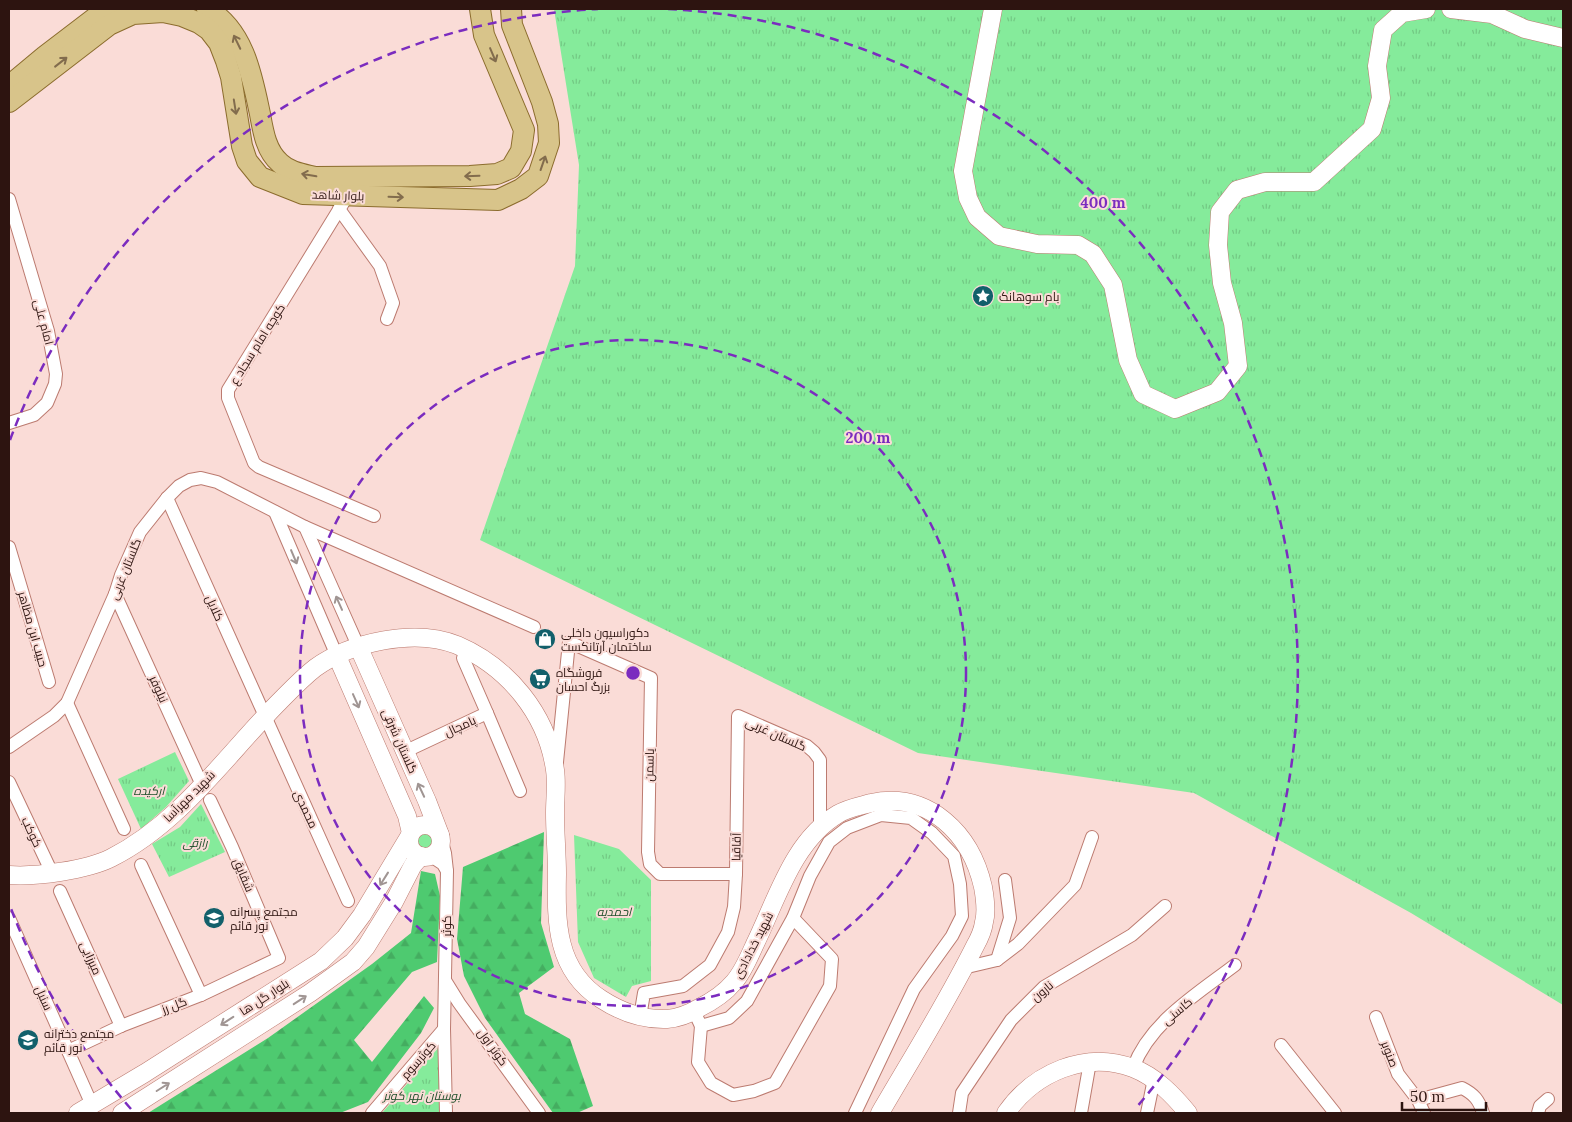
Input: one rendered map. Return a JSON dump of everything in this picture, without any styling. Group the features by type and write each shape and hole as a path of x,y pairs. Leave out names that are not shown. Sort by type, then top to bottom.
{"main road":[{"path":"9,86 44,56 100,14 111,9"},
{"name":"بلوار شاهد","path":"207,9 222,21 238,41 251,74 266,141 280,163 298,173 315,177 346,194 497,174 511,168 521,151 524,130 484,35 480,9"},
{"name":"بلوار شاهد","path":"9,102 108,25 133,14 163,12 182,16 204,26 219,43 231,77 242,146 247,161 260,176 302,194 498,200 521,189 538,176 549,143 548,124 542,102 512,25 511,9"},
{"path":"993,9 963,171 968,198 977,217 999,236 1037,244 1078,245 1094,254 1113,285 1128,360 1143,394 1175,409 1217,392 1238,366 1234,323 1221,274 1218,245 1220,212 1237,190 1265,182 1314,182 1372,129 1382,98 1377,66 1383,30 1402,13 1426,9"},
{"path":"1452,9 1492,14 1525,29 1563,38"},
{"name":"شهید خدادادی","path":"337,656 383,640 405,637 431,638 449,642 483,658 504,675 527,700 548,742 556,772 557,918 567,961 579,980 592,993 611,1006 633,1016 670,1019 686,1015 697,1018 721,996 738,978 806,841 820,827 843,811 879,802 901,801 918,805 933,812 953,828 971,851 980,874 985,898 985,920 977,943 880,1113"},
{"name":"گلستان شرقی","path":"359,648 440,835"},
{"name":"شهید مهرآسا","path":"9,875 52,873 108,860 132,846 206,792 264,717 308,674 318,666 337,656"},
{"name":"گلستان شرقی","path":"337,656 407,816 410,835"},
{"path":"424,824 433,827 440,835 441,840 438,849 426,856 412,851 409,842 414,828 424,824"},
{"name":"بلوار گل ها","path":"85,1109 321,961 334,950 362,915 410,835"},
{"name":"بلوار گل ها","path":"122,1113 310,993 353,962 366,947 394,902 412,865 426,856"},
{"path":"1006,1113 1030,1087 1054,1072 1073,1064 1090,1062 1111,1063 1133,1068 1154,1079 1171,1093 1188,1113"}],"street":[{"path":"346,194 380,266 393,303 387,319"},
{"name":"کوچه امام سجاد ع","path":"346,194 228,390 228,398 254,463 259,467 374,516"},
{"name":"امام علی","path":"9,199 48,331 56,374 55,384 47,404 34,415 9,423"},
{"name":"گلستان غربی","path":"66,703 115,594 121,575 140,532 179,486 190,480 202,478 217,482 306,527 534,627"},
{"name":"کلایل","path":"167,498 264,717"},
{"path":"275,512 337,656"},
{"path":"306,527 359,648"},
{"name":"حبیب ابن مظاهر","path":"9,547 49,682"},
{"name":"نیلوفر","path":"115,594 232,847"},
{"name":"یاسمن","path":"556,772 569,642 651,678 648,852"},
{"name":"پامچال","path":"404,752 487,714 463,658"},
{"path":"9,747 54,716 66,703 124,828"},
{"path":"487,714 520,791"},
{"name":"گلستان غربی","path":"738,716 807,746 820,760 820,827"},
{"name":"آقاقیا","path":"648,852 650,864 660,874 736,874 738,716"},
{"name":"محمدی","path":"264,717 348,900"},
{"name":"کوکب","path":"9,782 52,873"},
{"path":"793,918 832,958 830,986 775,1083 754,1091 733,1095 711,1083 698,1062 697,1018 729,1018 747,1001 793,918 810,876 829,842 847,828 881,815 911,818 932,833 954,856 960,884 962,916 952,936 914,989 855,1113"},
{"name":"کوثر","path":"440,835 447,870 444,1029 446,1113"},
{"path":"963,968 997,960 1018,944 1075,884 1092,837"},
{"name":"شقایق","path":"232,847 280,958"},
{"path":"426,856 443,864 447,870"},
{"path":"141,865 201,995"},
{"path":"640,1017 644,993 683,986 710,965 728,932 734,907 736,874"},
{"path":"997,960 1010,918 1005,880"},
{"name":"میرزایی","path":"60,891 121,1026"},
{"name":"نارون","path":"959,1113 962,1093 1011,1020 1044,987 1132,935 1166,906"},
{"name":"سنبل","path":"9,918 68,1051 85,1109"},
{"name":"گل رز","path":"68,1051 121,1026 201,995 280,958"},
{"name":"کاسنی","path":"1133,1068 1138,1052 1163,1021 1235,965"},
{"name":"کوثر اول","path":"446,982 459,1003 539,1113"},
{"name":"صنوبر","path":"1376,1017 1398,1074 1418,1100 1424,1113"},
{"name":"کوثرسوم","path":"372,1113 444,1029"},
{"path":"1281,1045 1335,1113"},
{"path":"1081,1113 1090,1062"},
{"path":"1147,1113 1154,1079"},
{"path":"1418,1100 1462,1088 1473,1094 1480,1102 1483,1113"},
{"path":"1538,1113 1540,1106 1548,1099"}],"green space":[{"path":"554,9 1563,9 1563,1005 1411,913 1194,793 918,753 480,540 575,266 579,165"},
{"name":"ارکیده","path":"175,752 189,781 166,807 141,829 118,779"},
{"name":"رازقی","path":"201,804 225,852 169,877 152,844 180,827"},
{"path":"419,829 431,829 437,844 432,852 416,851 413,847"},
{"path":"544,832 541,923 554,967 519,993 525,1014 570,1039 593,1106 577,1113 553,1113 485,1018 464,976 457,939 463,867"},
{"name":"احمدیه","path":"574,835 619,849 651,880 651,981 632,986 626,997 594,978 578,942"},
{"path":"421,871 435,874 440,896 437,962 412,972 354,1040 372,1062 424,996 434,1008 421,1033 368,1102 340,1113 148,1113 268,1038 372,964 411,933"},
{"name":"بوستان نهر کوثر","path":"439,1047 440,1113 382,1113"}],"place":[{"name":"بام سوهانک","path":"983,296"},
{"name":"دکوراسیون داخلی ساختمان آرتانکست","path":"545,639"},
{"name":"فروشگاه بزرگ احسان","path":"540,679"},
{"name":"مجتمع پسرانه نور قائم","path":"214,918"},
{"name":"مجتمع دخترانه نور قائم","path":"28,1040"}]}
